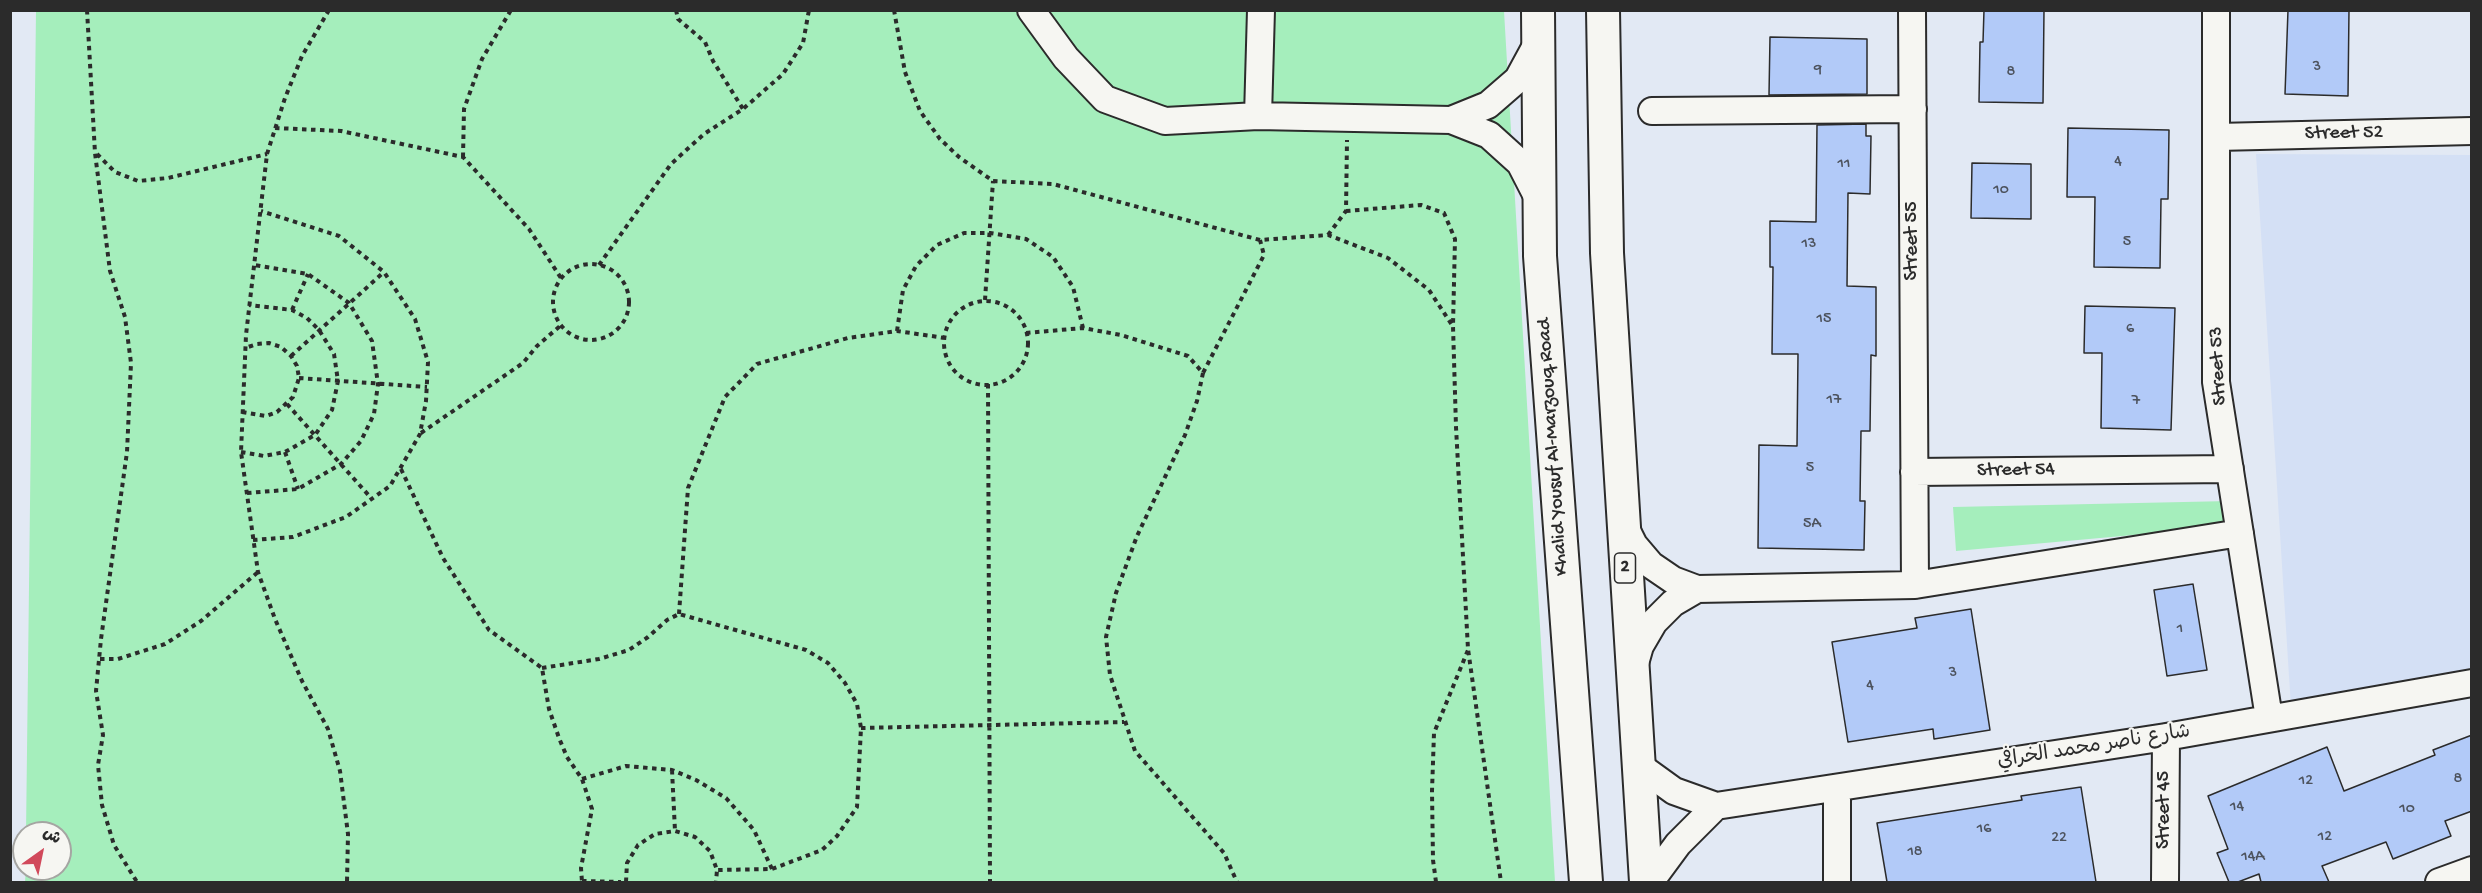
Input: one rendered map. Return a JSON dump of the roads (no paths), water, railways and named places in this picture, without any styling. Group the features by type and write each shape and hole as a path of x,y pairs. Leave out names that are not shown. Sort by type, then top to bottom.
{"main road":[{"name":"Khalid Yousuf Al-Marzouq Road","path":"1538,10 1540,256 1586,882"},
{"name":"2","path":"1603,10 1607,253 1622,523 1648,882"}],"street":[{"path":"1030,10 1066,58 1105,99 1166,121 1258,116 1451,120 1490,135 1520,163 1539,200"},
{"path":"1258,116 1261,10"},
{"name":"Street 55","path":"1912,10 1914,472"},
{"name":"Street 53","path":"2216,10 2216,382 2269,718"},
{"path":"1451,120 1488,105 1518,79 1537,44"},
{"path":"1652,111 1912,109"},
{"name":"Street 52","path":"2217,136 2472,131"},
{"name":"Street 54","path":"1914,472 2230,469"},
{"path":"1914,472 1915,585"},
{"path":"1622,523 1634,545 1652,565 1673,579 1697,589 1915,585 2240,533"},
{"path":"1633,672 1640,646 1654,622 1673,603 1697,589"},
{"name":"شارع ناصر محمد الخرافي","path":"1638,765 1674,791 1716,806 2166,737 2472,683"},
{"name":"Street 45","path":"2165,882 2166,737"},
{"path":"1837,788 1837,882"},
{"path":"1648,882 1678,844 1716,806"},
{"path":"2439,882 2472,870"}]}
